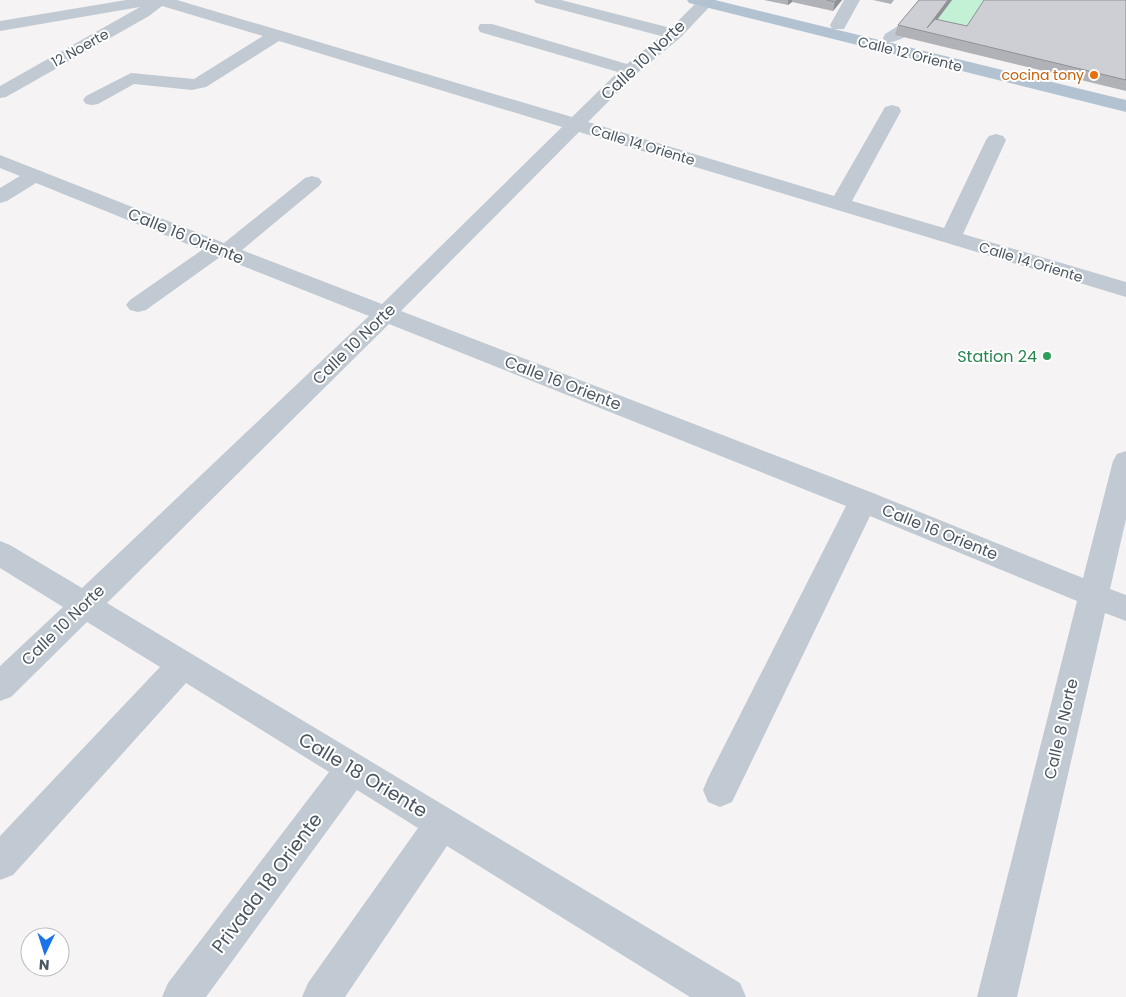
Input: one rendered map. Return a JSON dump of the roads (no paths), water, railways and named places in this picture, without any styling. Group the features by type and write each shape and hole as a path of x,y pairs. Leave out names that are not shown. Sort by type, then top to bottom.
{"main road":[{"name":"Calle 12 Oriente","path":"733,0 1126,94"},
{"name":"Calle 12 Oriente","path":"702,1 1126,106"}],"street":[{"path":"0,14 84,0"},
{"path":"0,26 159,0"},
{"name":"Calle 14 Oriente","path":"159,0 1126,290"},
{"name":"12 Noerte","path":"0,93 143,13 159,0"},
{"path":"542,0 674,34"},
{"path":"838,25 852,0"},
{"name":"Calle 10 Norte","path":"0,687 386,313 630,70 674,34 702,1"},
{"path":"891,38 922,18 929,3"},
{"path":"486,28 630,70"},
{"path":"92,100 131,78 192,85 200,83 277,35"},
{"path":"840,204 892,111"},
{"path":"950,238 996,140"},
{"name":"Calle 16 Oriente","path":"0,161 222,251 386,313 863,501 1126,608"},
{"path":"0,197 35,175"},
{"path":"138,305 173,268 222,251 312,182"},
{"name":"Calle 8 Norte","path":"997,997 1126,461"},
{"path":"720,790 863,501"},
{"name":"Calle 18 Oriente","path":"0,553 726,997"},
{"path":"0,862 182,665"},
{"name":"Privada 18 Oriente","path":"182,997 352,769"},
{"path":"322,997 442,823"}],"place":[{"name":"cocina tony","path":"1094,75"},
{"name":"Station 24","path":"1047,356"}]}
